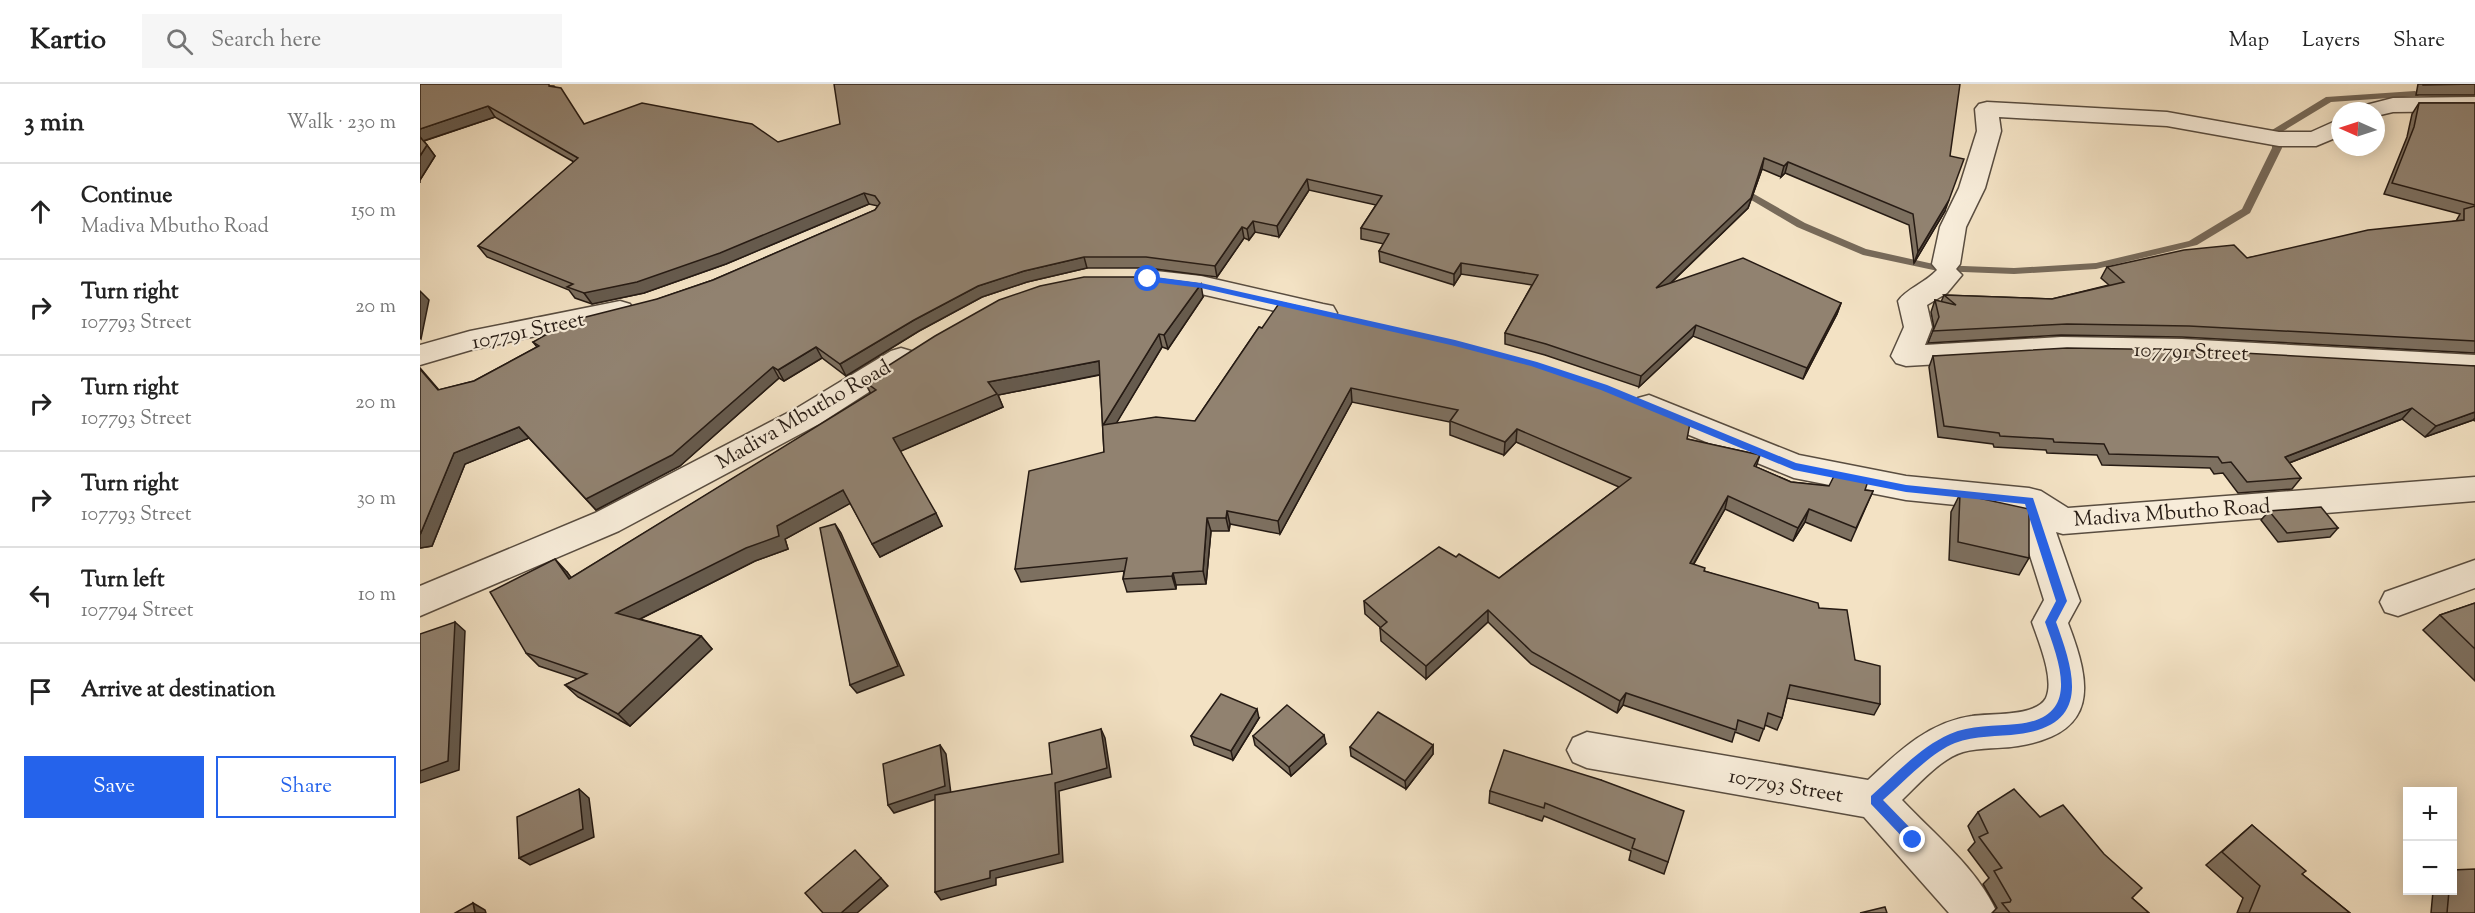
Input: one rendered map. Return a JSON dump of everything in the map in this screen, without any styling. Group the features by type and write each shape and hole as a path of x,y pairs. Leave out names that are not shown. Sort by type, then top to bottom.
{"street":[{"path":"2385,107 2475,104"},
{"name":"107791 Street","path":"2331,131 2316,139 2279,139 2167,119 1988,109 1989,131 1972,188 1953,227 1947,269 1936,287 1912,301 1918,327 1906,356 2061,347 2182,349 2475,365"},
{"path":"1128,279 1201,285 1351,319"},
{"name":"107791 Street","path":"420,355 470,341 644,304"},
{"name":"Madiva Mbutho Road","path":"424,598 607,522 808,416 930,340"},
{"name":"Madiva Mbutho Road","path":"1625,396 1794,466 1906,488 2029,500 2063,521 2475,489"},
{"path":"1976,913 1954,885 1875,800 1930,752 1954,738 1978,732 2020,729 2048,723 2059,711 2066,696 2068,679 2065,662 2050,622 2061,601 2029,500"},
{"path":"2398,602 2475,574"},
{"name":"107793 Street","path":"1587,750 1875,800"}],"building":[{"path":"420,84 549,84 549,86 561,88 584,124 642,103 752,124 778,142 840,124 834,84 1960,84 1950,156 1964,159 1949,200 1918,252 1913,214 1788,162 1784,166 1764,158 1751,198 1656,288 1743,258 1841,303 1807,368 1696,325 1641,376 1546,344 1505,333 1538,275 1461,263 1454,274 1379,251 1389,234 1361,228 1382,196 1307,179 1277,226 1253,221 1247,229 1242,227 1215,266 1146,257 1084,257 1024,271 978,286 914,320 840,364 816,347 778,370 773,367 672,455 586,499 519,427 454,453 420,535 420,369 438,390 474,381 539,346 533,342 570,321 657,299 713,280 875,210 880,203 875,196 864,193 720,253 637,282 584,293 567,287 573,284 478,246 578,158 488,106 420,129"},
{"path":"2423,84 2475,84 2423,85"},
{"path":"2419,103 2475,103 2475,205 2392,183 2414,127"},
{"path":"420,137 427,145 420,156"},
{"path":"2475,206 2475,341 2189,326 2067,324 1933,331 1939,317 1935,300 1956,305 1944,295 2052,299 2124,282 2107,267 2184,250 2234,245 2247,258 2368,230 2464,220 2464,209"},
{"path":"1084,277 1145,277 1201,284 1164,335 1159,334 1103,425 1156,417 1195,421 1259,327 1262,328 1280,302 1455,342 1594,383 1690,423 1687,439 1760,455 1754,466 1791,482 1829,486 1835,474 1868,481 1865,490 1873,491 1856,528 1809,509 1798,528 1728,496 1690,563 1705,568 1704,571 1818,603 1819,608 1847,610 1855,660 1880,666 1880,704 1790,685 1782,718 1768,713 1764,729 1738,720 1736,730 1626,693 1620,701 1532,652 1488,610 1426,666 1380,628 1387,622 1364,601 1439,547 1456,557 1459,554 1499,578 1631,478 1517,429 1505,442 1450,421 1458,410 1351,388 1278,521 1227,511 1226,518 1207,518 1203,571 1173,573 1172,576 1123,579 1127,558 1015,569 1029,471 1104,452 1099,361 988,382 997,394 893,438 936,513 872,544 843,490 777,526 779,536 746,548 616,613 701,636 618,714 565,685 587,674 526,653 490,592 555,559 569,579 876,390 864,381 935,336 999,300 1040,286"},
{"path":"2067,348 2189,350 2475,366 2475,412 2436,426 2412,408 2285,457 2301,478 2247,482 2231,462 2222,463 2218,457 2109,454 2104,444 2054,442 2053,439 2000,436 1999,433 1944,426 1933,356"},
{"path":"1960,494 2029,509 2029,558 1958,542"},
{"path":"2321,507 2338,528 2287,533 2269,511"},
{"path":"835,524 898,666 850,685 820,528"},
{"path":"2475,603 2475,649 2440,615"},
{"path":"455,622 448,761 420,771 420,634"},
{"path":"1221,694 1257,709 1231,751 1191,736"},
{"path":"1287,705 1324,735 1289,767 1253,736"},
{"path":"1378,712 1433,745 1405,781 1350,747"},
{"path":"1101,729 1107,768 1055,783 1059,854 990,871 990,878 935,892 935,795 1052,774 1049,743"},
{"path":"940,745 945,786 888,805 883,764"},
{"path":"1504,750 1601,780 1684,811 1668,862 1632,848 1635,839 1545,803 1544,808 1490,791"},
{"path":"579,789 583,829 519,858 517,817"},
{"path":"2014,789 2040,817 2063,805 2104,854 2142,888 2132,898 2149,913 2010,913 2002,903 2011,900 1994,871 2002,868 1979,837 1988,833 1978,812"},
{"path":"2252,825 2306,871 2302,874 2350,913 2249,913 2260,886 2222,852"},
{"path":"855,850 881,878 841,913 823,913 805,893"},
{"path":"2475,869 2475,913 2447,913 2449,895 2457,895 2457,870"},
{"path":"473,903 475,913 455,913"},
{"path":"1885,907 1887,913 1860,913"}],"waterway":[{"path":"1736,188 1801,225 1863,252 1938,268 2014,271 2096,266 2193,243 2246,211 2277,148 2275,132 2329,99 2415,94"}],"route":[{"path":"1148,279 1201,285 1455,343 1534,364 1604,387 1794,466 1906,488 2029,500 2061,601 2050,622 2065,662 2068,679 2066,696 2059,711 2048,723 2020,729 1978,732 1954,738 1938,746 1875,800 1913,840"}]}
